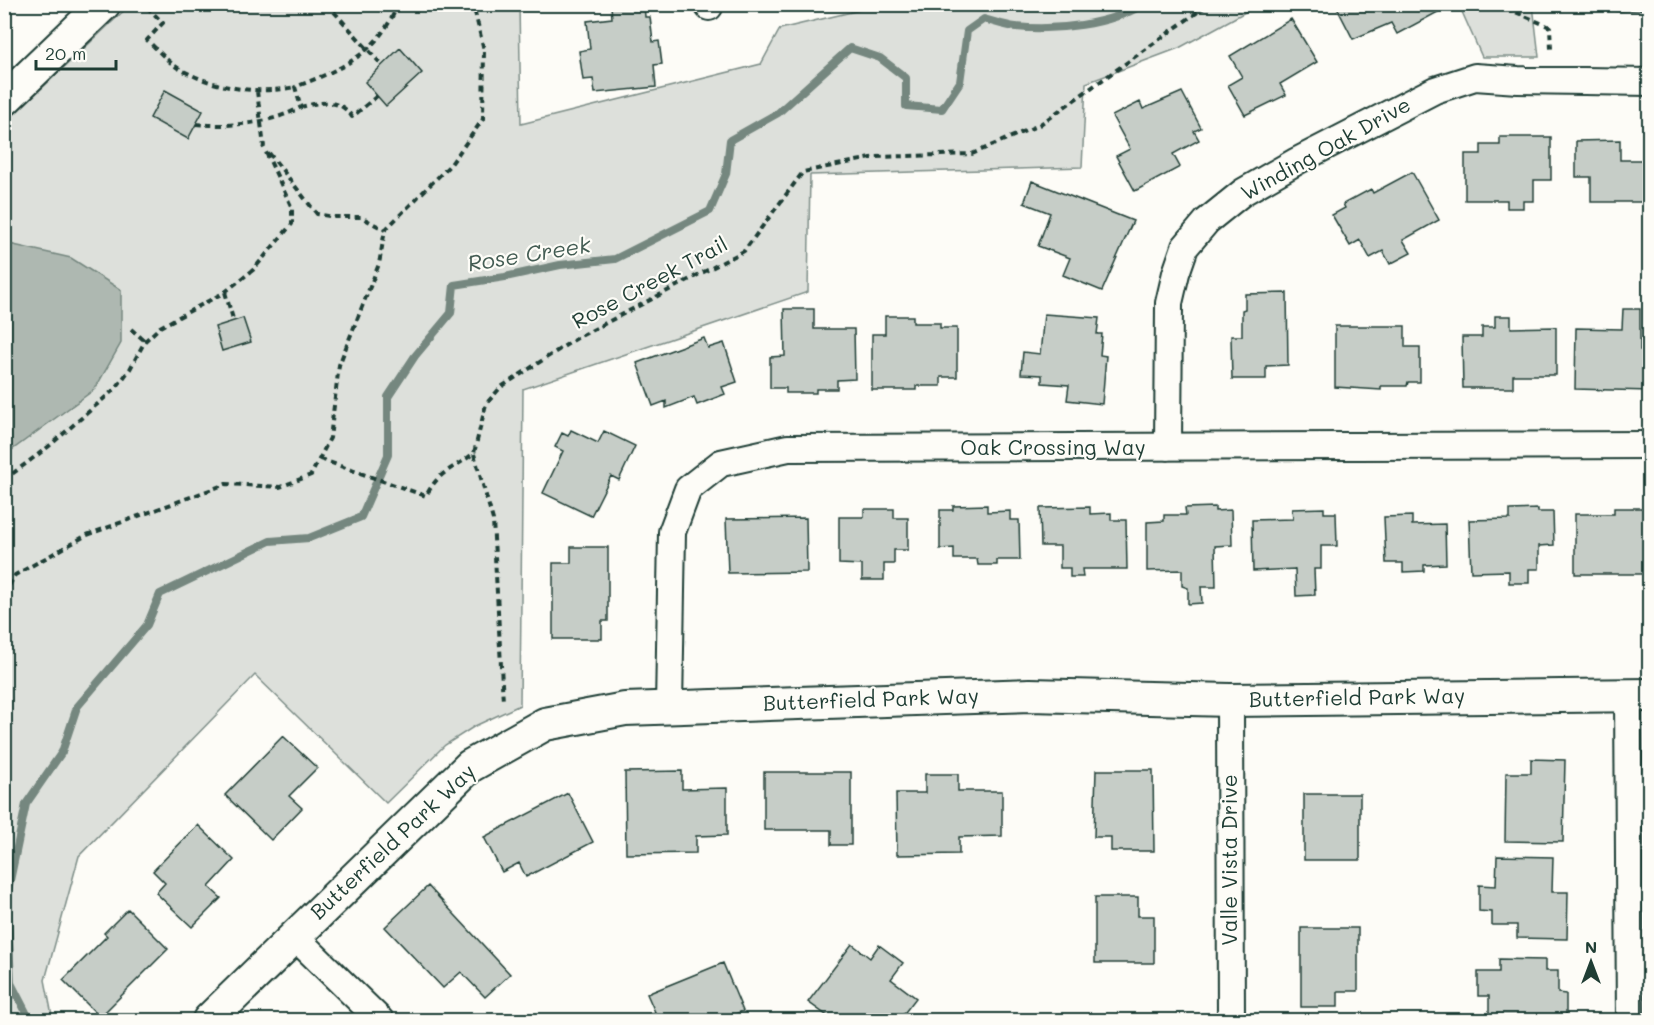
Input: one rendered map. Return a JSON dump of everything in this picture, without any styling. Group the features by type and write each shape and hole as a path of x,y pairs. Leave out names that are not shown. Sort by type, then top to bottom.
{"street":[{"path":"4,100 104,4"},
{"name":"Winding Oak Drive","path":"1168,447 1169,313 1176,273 1185,247 1207,221 1243,192 1297,161 1435,90 1475,77 1650,82"},
{"name":"Oak Crossing Way","path":"669,707 672,532 688,489 721,463 788,448 1650,445"},
{"name":"Butterfield Park Way","path":"209,1020 470,766 545,724 625,709 1030,695 1230,700 1639,696"},
{"path":"1630,1020 1639,696"},
{"name":"Valle Vista Drive","path":"1230,700 1231,1020"},
{"path":"294,936 380,1020"}],"path":[{"path":"327,4 382,65"},
{"path":"147,7 163,23 147,40 177,67 212,83 257,91 295,87 335,72 355,60 389,28 398,4"},
{"path":"4,595 15,575 87,535 226,484 280,487 312,476 330,438 339,365 380,264 385,230 451,164 483,119 484,50 473,4"},
{"name":"Rose Creek Trail","path":"474,453 486,404 501,387 577,338 744,251 803,172 876,157 972,154 1039,125 1209,4"},
{"path":"1497,4 1550,27 1551,50"},
{"path":"295,87 301,107"},
{"path":"4,480 48,447 116,388 130,369 145,341 160,327 225,292 253,270 292,224 292,208 263,146 257,91"},
{"path":"196,124 282,118 301,107 319,102 336,104 349,111 352,117 377,96"},
{"path":"263,146 317,213 334,217 361,217 385,230"},
{"path":"225,292 233,319"},
{"path":"131,329 145,341"},
{"path":"320,459 417,490 426,496 434,481 452,466 474,453 493,520 503,702"}],"shaded area":[{"path":"130,5 519,5 521,124 761,64 780,29 881,5 1258,5 1179,48 1086,83 1082,167 810,175 808,292 523,389 520,705 475,726 445,745 386,803 255,675 79,856 45,980 53,1020 5,1020 5,123"},
{"path":"1459,5 1533,5 1539,57 1482,57"},
{"path":"5,243 71,258 121,290 121,343 95,389 5,455"}],"building":[{"path":"644,4 645,17 650,17 653,42 659,41 662,64 654,65 656,87 595,93 593,79 583,80 579,51 590,49 587,21 612,18 611,6"},
{"path":"1335,4 1434,4 1438,12 1397,34 1391,23 1353,39"},
{"path":"1616,4 1650,4 1650,9 1616,11"},
{"path":"1291,19 1317,62 1280,84 1286,95 1245,115 1228,85 1242,77 1230,56"},
{"path":"400,48 422,73 386,106 365,82"},
{"path":"165,90 203,111 188,139 150,118"},
{"path":"1182,92 1201,128 1194,131 1199,140 1173,154 1180,167 1135,191 1116,156 1130,149 1112,116 1140,102 1143,109"},
{"path":"1500,137 1551,137 1551,180 1534,180 1534,201 1523,201 1523,208 1507,208 1507,200 1465,200 1465,154 1481,154 1481,145 1500,145"},
{"path":"1620,140 1620,160 1647,160 1647,152 1650,152 1650,202 1591,202 1591,177 1576,177 1576,141"},
{"path":"1412,172 1439,220 1403,240 1411,253 1390,264 1383,251 1370,258 1360,240 1350,246 1332,215 1345,208 1343,204 1371,189 1373,193"},
{"path":"1032,181 1133,221 1102,291 1063,275 1070,258 1038,246 1050,213 1024,203"},
{"path":"1287,293 1288,365 1266,366 1266,379 1232,379 1231,336 1242,336 1242,310 1245,309 1245,294"},
{"path":"784,309 814,309 814,329 854,329 855,379 837,380 837,389 816,389 816,393 786,393 786,388 770,388 770,357 785,356"},
{"path":"1623,309 1640,309 1640,350 1650,350 1650,391 1575,389 1576,328 1622,329"},
{"path":"1044,314 1099,318 1097,334 1102,334 1100,355 1106,356 1102,404 1067,400 1069,385 1042,383 1042,375 1021,374 1023,352 1040,354"},
{"path":"885,316 913,316 913,323 940,323 940,328 957,328 957,377 941,377 941,386 916,386 916,390 872,390 872,334 885,334"},
{"path":"1495,316 1511,316 1511,328 1556,327 1556,375 1513,375 1513,388 1463,388 1462,337 1482,337 1482,327 1495,327"},
{"path":"243,318 251,342 222,351 215,327"},
{"path":"1335,326 1405,326 1405,347 1420,347 1420,382 1408,382 1407,386 1381,386 1381,390 1335,387"},
{"path":"704,338 708,348 724,343 737,382 722,387 725,394 697,405 694,397 666,408 666,401 653,406 637,363"},
{"path":"571,430 598,443 604,431 635,446 619,480 611,476 591,516 543,493 563,451 555,447 562,433 568,436"},
{"path":"987,505 987,512 1010,511 1010,520 1019,520 1020,560 997,560 997,565 978,565 977,559 954,559 954,548 940,549 940,510 953,510 953,506"},
{"path":"1090,507 1090,514 1111,513 1111,520 1126,520 1127,569 1082,569 1083,577 1070,577 1070,568 1060,568 1060,546 1041,546 1040,508"},
{"path":"1215,507 1215,511 1231,510 1232,545 1215,546 1216,587 1201,587 1202,603 1188,604 1188,588 1182,586 1182,570 1147,571 1147,522 1164,521 1164,515 1186,515 1185,508"},
{"path":"1324,508 1324,513 1336,513 1337,546 1321,546 1321,569 1314,569 1315,595 1296,596 1295,569 1253,571 1252,520 1293,519 1292,509"},
{"path":"1614,508 1646,508 1650,511 1647,574 1575,574 1575,514 1614,514"},
{"path":"864,509 894,509 894,518 908,518 908,550 894,550 894,564 884,564 884,580 862,580 862,565 839,564 839,517 864,517"},
{"path":"1538,509 1538,512 1553,512 1554,545 1539,546 1539,569 1529,569 1529,583 1509,583 1509,571 1471,572 1469,520 1510,519 1510,510"},
{"path":"1412,516 1412,525 1445,524 1446,564 1424,565 1424,571 1403,572 1403,563 1386,563 1384,517"},
{"path":"806,518 807,572 728,573 726,519"},
{"path":"571,547 608,547 608,621 602,621 602,639 553,639 553,563 571,563"},
{"path":"283,736 317,768 289,796 302,808 271,840 225,795"},
{"path":"1531,759 1565,760 1563,842 1505,841 1506,773 1531,773"},
{"path":"1096,770 1153,770 1154,851 1111,851 1111,837 1094,837"},
{"path":"682,771 682,789 727,788 727,835 696,836 696,853 626,854 625,772"},
{"path":"764,772 851,772 851,845 831,845 831,830 764,830"},
{"path":"925,774 958,774 958,791 1002,791 1002,836 959,837 959,854 897,855 896,793 925,793"},
{"path":"568,793 593,842 526,877 519,863 502,872 484,837"},
{"path":"1304,794 1360,794 1360,860 1304,860"},
{"path":"198,825 234,860 209,887 221,898 192,927 156,893 165,883 153,871"},
{"path":"1497,856 1553,857 1552,892 1568,892 1567,939 1517,938 1517,925 1492,925 1492,912 1479,911 1479,885 1496,886"},
{"path":"428,886 510,974 485,997 461,972 443,988 385,927"},
{"path":"1095,897 1138,897 1138,916 1154,916 1154,963 1095,963"},
{"path":"128,909 168,949 100,1017 63,980 107,936 104,933"},
{"path":"1301,928 1358,928 1358,991 1338,991 1338,1007 1301,1007"},
{"path":"852,944 870,958 879,945 903,963 891,979 916,998 899,1020 833,1020 808,1002"},
{"path":"1499,959 1545,960 1545,971 1558,971 1558,993 1566,994 1566,1020 1489,1020 1489,996 1478,996 1478,972 1499,972"},
{"path":"723,963 743,1011 721,1020 641,1020 640,1018 655,1012 647,994"}],"waterway":[{"name":"Rose Creek","path":"30,1020 11,983 7,895 26,804 62,752 77,707 147,625 160,594 270,541 309,538 361,517 388,455 388,397 415,356 451,313 454,285 560,265 615,259 710,211 726,174 730,140 778,113 850,48 880,58 906,78 906,106 942,109 960,82 967,31 984,19 1016,27 1065,27 1099,22 1144,4"}]}
